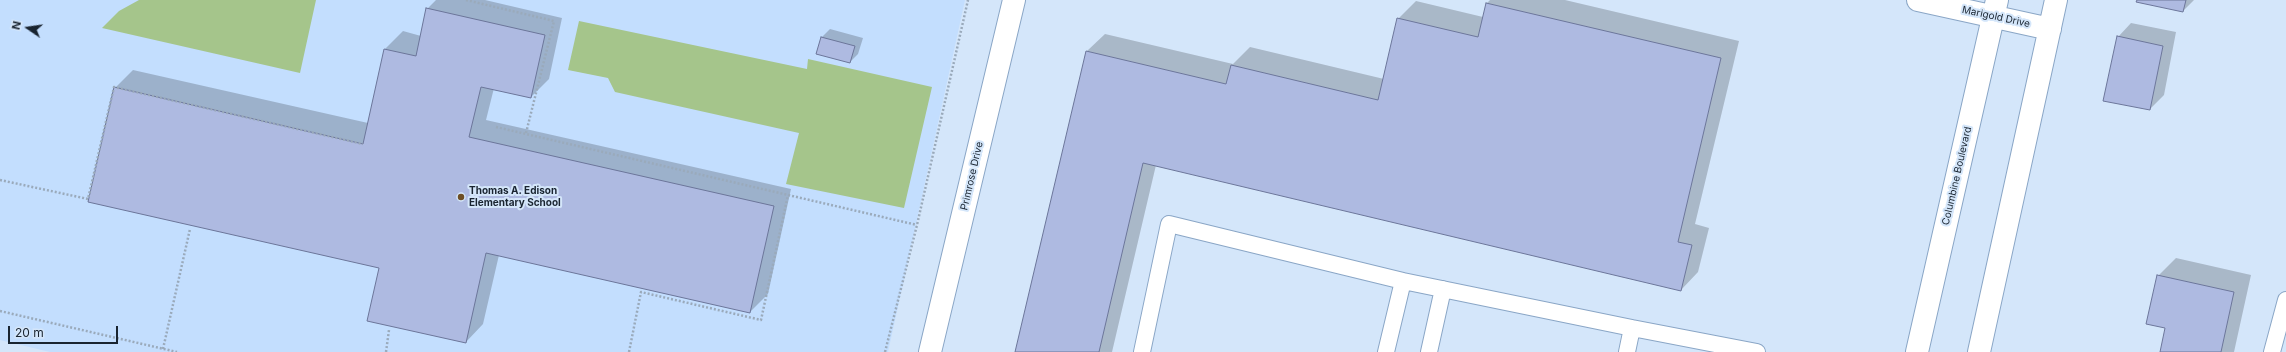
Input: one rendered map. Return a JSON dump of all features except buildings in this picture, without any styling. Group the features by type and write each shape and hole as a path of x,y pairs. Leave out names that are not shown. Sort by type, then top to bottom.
{"street":[{"name":"Primrose Drive","path":"930,352 1014,0"},
{"name":"Marigold Drive","path":"1918,0 1995,9 2050,29"},
{"path":"1979,352 2056,0"},
{"name":"Columbine Boulevard","path":"1917,352 1995,9"}],"lane":[{"path":"1142,352 1169,224 1402,281 1757,352"},
{"path":"1386,352 1402,281"},
{"path":"1429,352 1443,289"},
{"path":"2272,352 2286,300"},
{"path":"1627,352 1632,328"}],"path":[{"path":"466,0 554,21 526,133"},
{"path":"885,352 917,225 968,0"},
{"path":"0,180 88,199 114,87 363,144"},
{"path":"496,126 917,225"},
{"path":"628,352 641,292 761,320 788,195"},
{"path":"163,349 190,228"},
{"path":"0,311 177,352"},
{"path":"386,352 390,330"}],"shaded area":[{"name":"Thomas A. Edison Elementary School","path":"0,0 965,0 888,352 50,352 0,340"}],"green space":[{"path":"139,0 316,0 300,73 102,28 119,11"},
{"path":"579,21 807,69 808,59 932,87 904,208 786,184 799,133 615,92 608,78 568,70"}],"place":[{"name":"Thomas A. Edison Elementary School","path":"461,197"}]}
